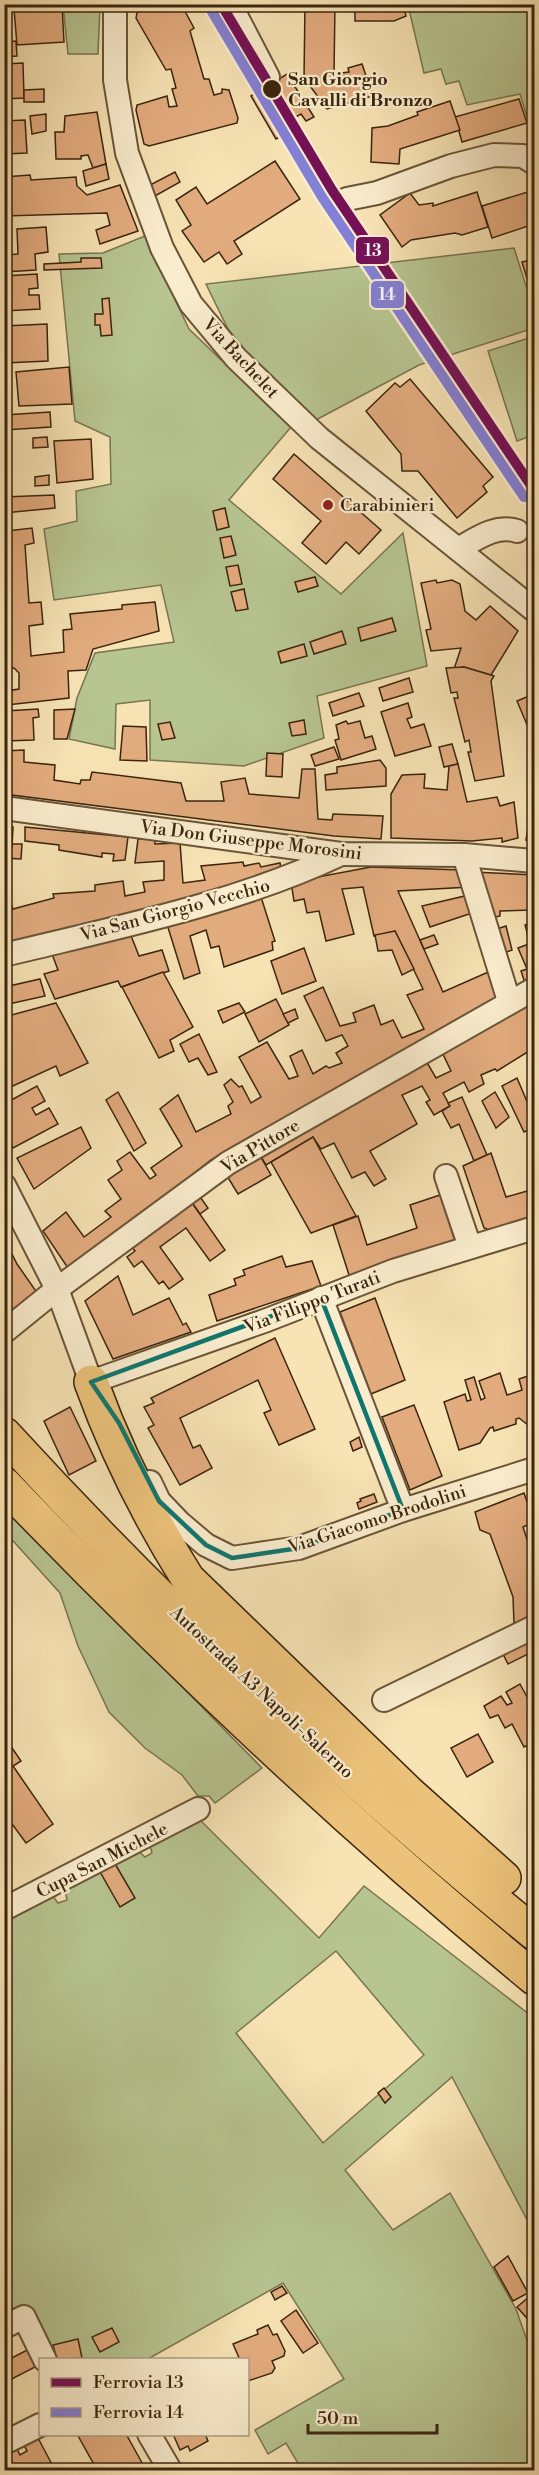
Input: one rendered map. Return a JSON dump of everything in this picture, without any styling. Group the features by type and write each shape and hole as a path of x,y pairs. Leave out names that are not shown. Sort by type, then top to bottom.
{"highway":[{"path":"91,1382 106,1422 156,1526 188,1579 410,1793 534,1905"},
{"name":"Autostrada A3 Napoli-Salerno","path":"13,1444 142,1578 256,1688 344,1770 534,1933"},
{"name":"Autostrada A3 Napoli-Salerno","path":"4,1484 115,1600 258,1738 534,1978"}],"street":[{"name":"Via Bachelet","path":"115,4 115,70 126,153 162,248 191,304 236,358 319,438 534,610"},
{"path":"230,4 268,77"},
{"path":"347,199 377,193 451,166 494,155 523,156 534,163"},
{"path":"458,549 493,531 507,528 517,531"},
{"name":"Via Don Giuseppe Morosini","path":"4,808 341,854 464,855 534,861"},
{"name":"Via San Giorgio Vecchio","path":"4,955 135,923 267,886 341,854"},
{"path":"464,855 509,1001"},
{"name":"Via Pittore","path":"4,1332 57,1289 228,1163 534,988"},
{"path":"447,1176 470,1247"},
{"name":"Via Giacomo Brodolini","path":"4,1185 57,1289 91,1382 119,1423 159,1501 206,1545 232,1558 299,1548 403,1510 534,1469"},
{"name":"Via Filippo Turati","path":"91,1382 267,1320 321,1298 470,1247 534,1228"},
{"path":"321,1298 403,1510"},
{"path":"384,1700 534,1627"},
{"name":"Cupa San Michele","path":"4,1909 198,1809"},
{"path":"4,2327 24,2318 44,2358"},
{"path":"4,2443 39,2426"},
{"path":"150,2436 170,2470"}],"highlighted area":[{"path":"321,1298 403,1510 299,1548 232,1558 206,1545 159,1501 119,1423 91,1382"}],"green space":[{"path":"63,5 100,5 98,54 68,54"},
{"path":"408,5 534,5 534,140 520,94 467,105 459,81 446,84 441,69 424,73"},
{"path":"145,236 189,329 291,427 229,500 341,594 403,533 427,666 317,696 324,738 244,766 150,760 150,700 116,704 115,749 69,739 77,698 95,653 174,642 161,585 54,600 44,529 77,521 76,491 111,484 110,437 75,421 59,254 103,253"},
{"path":"514,248 534,311 534,328 419,365 314,421 253,362 228,329 206,284"},
{"path":"532,337 534,345 534,435 517,441 488,351"},
{"path":"4,1505 262,1768 215,1803 209,1796 198,1796 182,1775 145,1748 109,1712 78,1646 60,1593 5,1532"},
{"path":"197,1817 319,1938 364,1886 534,2018 534,2233 452,2077 345,2170 393,2230 450,2193 516,2309 529,2346 534,2343 534,2470 302,2470 286,2443 268,2454 255,2430 344,2379 283,2283 150,2358 50,2358 5,2318 5,1915 50,1892 58,1903 67,1900 64,1884 134,1847 145,1857 152,1853 149,1842","holes":["336,1951 424,2055 323,2143 236,2033"]}],"building":[{"path":"163,4 181,4 194,28 190,31 204,79 209,79 214,95 222,93 222,89 229,90 238,118 237,123 149,146 144,144 136,110 137,105 167,96 169,107 177,106 172,89 176,88 171,69 166,70 136,18 137,13 147,6 151,10"},
{"path":"305,4 335,4 334,74 349,72 348,68 362,64 373,96 327,109 304,78"},
{"path":"355,4 403,4 406,16 394,21 355,21"},
{"path":"62,6 64,42 17,45 14,9"},
{"path":"16,41 17,56 4,57 4,42"},
{"path":"23,63 24,98 4,99 4,64"},
{"path":"287,74 314,117 306,121 301,114 280,126 284,135 276,139 251,96"},
{"path":"44,89 44,102 24,102 24,90"},
{"path":"519,99 527,123 462,142 455,117"},
{"path":"450,101 460,130 400,149 399,164 371,162 372,128 388,126 418,115 417,112"},
{"path":"97,112 106,164 93,168 88,155 81,156 81,159 56,159 55,132 64,132 65,116"},
{"path":"46,114 46,131 32,134 30,116"},
{"path":"25,120 27,153 4,154 4,121"},
{"path":"275,161 300,199 234,241 242,254 227,264 219,252 204,262 182,231 191,225 176,200 196,187 207,204"},
{"path":"106,164 109,179 86,186 83,171"},
{"path":"175,172 180,182 155,196 150,185"},
{"path":"30,175 31,180 76,177 77,186 87,195 120,185 138,231 100,244 96,230 110,225 107,213 4,216 4,177"},
{"path":"534,190 534,224 492,238 482,206"},
{"path":"477,192 488,227 462,235 455,233 411,240 402,247 380,215 410,193 419,205 433,203 433,206"},
{"path":"46,227 48,252 35,254 36,270 4,272 4,255 18,254 17,229"},
{"path":"81,258 101,258 102,268 44,270 44,264 81,262"},
{"path":"534,259 534,302 522,262"},
{"path":"37,274 38,288 29,289 29,295 39,295 40,309 4,311 4,276"},
{"path":"109,298 112,335 101,336 100,325 95,325 95,314 103,314 102,299"},
{"path":"47,324 48,361 4,363 4,326"},
{"path":"69,367 72,404 19,406 16,372"},
{"path":"410,379 493,477 483,486 487,492 457,518 418,471 402,471 401,454 366,411 395,383 400,387"},
{"path":"50,412 51,427 4,430 4,415"},
{"path":"47,437 48,447 33,448 33,438"},
{"path":"91,439 93,479 57,483 54,441"},
{"name":"Carabinieri","path":"294,454 381,530 359,554 346,542 326,564 302,543 321,521 273,479"},
{"path":"49,475 49,485 35,486 35,477"},
{"path":"54,495 55,508 4,513 4,497"},
{"path":"225,508 229,527 217,530 213,511"},
{"path":"32,528 34,543 25,545 29,603 41,602 43,624 29,626 31,656 64,652 63,630 72,629 70,614 122,609 122,605 155,602 159,631 93,649 86,670 68,671 69,698 7,705 6,691 19,689 19,673 14,668 4,669 4,534 7,531"},
{"path":"231,536 236,555 224,558 220,538"},
{"path":"238,565 242,584 230,586 226,567"},
{"path":"315,577 318,586 298,592 295,582"},
{"path":"436,580 437,583 452,580 460,584 465,611 476,620 490,606 518,631 491,675 464,667 454,669 461,648 431,651 426,630 431,629 421,583"},
{"path":"244,589 248,609 236,611 231,592"},
{"path":"392,618 396,631 361,641 358,628"},
{"path":"342,631 346,644 314,654 310,642"},
{"path":"304,644 307,656 281,663 278,652"},
{"path":"464,667 494,676 491,681 504,776 475,781 468,752 471,752 469,740 465,742 454,698 458,698 457,692 451,693 446,668"},
{"path":"409,678 413,692 383,701 379,688"},
{"path":"359,693 364,706 333,716 329,703"},
{"path":"529,696 532,703 534,702 533,739 517,701"},
{"path":"408,703 412,717 407,719 411,728 424,724 431,746 395,756 381,712"},
{"path":"38,709 39,717 33,718 34,740 4,741 5,711"},
{"path":"75,709 67,739 54,739 54,710"},
{"path":"304,720 306,734 292,736 289,723"},
{"path":"346,721 348,724 360,721 365,738 372,736 376,749 341,760 335,740 339,739 336,725"},
{"path":"170,722 175,738 162,740 158,724"},
{"path":"123,726 146,727 147,761 120,760"},
{"path":"452,744 458,764 444,767 439,747"},
{"path":"334,747 339,759 315,766 311,755"},
{"path":"24,750 24,762 55,765 54,780 80,784 81,780 90,780 92,772 181,783 186,801 224,801 221,782 245,778 249,794 299,798 302,769 315,769 318,819 332,820 333,814 383,816 381,839 334,836 4,794 4,751"},
{"path":"267,753 283,754 282,777 266,776"},
{"path":"380,760 386,768 386,786 326,790 325,775 337,773 337,767"},
{"path":"458,764 467,802 497,797 500,806 514,802 518,838 502,842 502,838 472,841 391,838 391,794 402,775 425,774 424,788 447,790 449,766"},
{"path":"531,809 534,809 534,841 526,840"},
{"path":"4,827 13,827 12,847 4,846"},
{"path":"25,827 128,837 125,860 113,861 114,854 102,853 102,857 59,850 59,845 25,841"},
{"path":"138,839 155,839 155,844 180,843 183,883 205,880 201,866 243,862 244,866 259,863 261,867 280,863 282,874 4,946 4,905 11,903 13,909 54,898 53,894 95,891 95,885 123,881 125,896 145,892 143,882 164,880 164,861 135,863"},
{"path":"12,844 22,844 21,859 4,858 4,846 12,847"},
{"path":"371,867 463,870 470,887 398,891 443,992 495,969 504,995 211,1160 70,1271 43,1231 66,1212 84,1237 111,1217 105,1211 121,1199 108,1180 122,1170 117,1161 130,1152 150,1179 156,1175 151,1168 182,1146 160,1109 178,1095 196,1132 231,1114 228,1106 233,1102 224,1085 231,1079 239,1087 242,1086 251,1103 261,1097 239,1057 267,1042 289,1079 298,1076 290,1056 302,1050 313,1074 326,1066 329,1068 342,1063 336,1053 348,1046 342,1035 326,1041 304,996 323,987 340,1026 356,1022 353,1013 374,1005 381,1025 393,1020 402,1038 424,1029 407,995 423,989 395,931 374,936 363,887 342,889 354,934 326,941 319,911 307,913 304,899 294,901 291,882"},
{"path":"473,872 534,875 534,918 532,919 532,910 500,911 500,916 487,919"},
{"path":"469,895 475,912 430,927 422,906"},
{"path":"261,897 275,941 272,942 273,950 224,967 219,946 211,948 206,930 190,936 200,973 184,979 166,921"},
{"path":"534,922 534,942 530,943 525,925"},
{"path":"506,926 512,950 499,955 491,931"},
{"path":"395,931 414,969 402,975 392,950 378,951 375,935"},
{"path":"130,933 139,956 162,950 169,971 121,987 118,981 55,999 44,974 58,970 52,954"},
{"path":"434,935 438,944 424,949 420,940"},
{"path":"534,942 534,979 525,983 521,971 527,969 518,948"},
{"path":"304,948 316,981 282,994 271,961"},
{"path":"4,969 9,986 40,979 45,996 4,1005"},
{"path":"163,972 193,1027 170,1040 174,1051 159,1058 122,987"},
{"path":"276,999 289,1025 259,1042 245,1014"},
{"path":"534,1001 534,1048 497,1071 495,1069 481,1075 484,1084 469,1092 464,1082 443,1093 450,1106 434,1115 426,1102 430,1100 422,1086 402,1095 417,1124 370,1151 386,1179 374,1186 365,1172 352,1178 334,1143 321,1149 313,1137 266,1165 258,1152 425,1059 436,1078 451,1071 441,1050"},
{"path":"56,1003 88,1063 60,1076 56,1066 4,1090 4,1017"},
{"path":"239,1003 245,1012 223,1023 218,1011"},
{"path":"295,1009 298,1018 288,1023 283,1014"},
{"path":"199,1034 217,1072 208,1075 198,1058 189,1062 180,1044"},
{"path":"517,1078 534,1118 534,1127 524,1132 502,1086"},
{"path":"37,1086 45,1101 32,1108 36,1115 49,1108 58,1124 13,1148 4,1132 4,1104"},
{"path":"118,1092 146,1143 134,1151 106,1100"},
{"path":"495,1092 509,1117 496,1128 482,1101"},
{"path":"462,1097 487,1155 474,1161 459,1124 451,1128 442,1111 450,1106 448,1103"},
{"path":"81,1127 91,1148 34,1189 17,1158"},
{"path":"313,1137 356,1216 311,1233 271,1162"},
{"path":"258,1152 271,1175 238,1194 224,1171"},
{"path":"491,1153 506,1197 534,1189 534,1217 493,1231 484,1228 463,1166"},
{"path":"198,1194 208,1208 200,1214 190,1200"},
{"path":"440,1195 456,1244 350,1278 333,1225 358,1216 367,1245 417,1228 410,1205"},
{"path":"190,1200 225,1250 210,1261 186,1228 160,1247 183,1279 169,1289 163,1281 159,1284 142,1261 134,1267 127,1257 135,1251 129,1244"},
{"path":"4,1238 17,1264 38,1294 4,1320"},
{"path":"282,1256 286,1267 312,1261 321,1286 217,1321 209,1295 236,1285 234,1279 245,1275 243,1270"},
{"path":"118,1276 133,1315 169,1298 183,1325 186,1323 191,1332 113,1359 85,1301"},
{"path":"375,1298 405,1380 371,1394 340,1312"},
{"path":"275,1338 315,1429 279,1445 264,1413 271,1410 258,1380 180,1418 193,1448 200,1445 212,1468 180,1485 148,1428 154,1425 144,1407 154,1403 151,1398"},
{"path":"500,1373 507,1395 522,1390 519,1379 534,1374 534,1428 533,1424 528,1425 519,1418 516,1419 516,1424 494,1431 493,1427 490,1428 480,1443 459,1450 444,1402 465,1394 467,1401 471,1400 465,1380 474,1377 481,1400 485,1398 479,1381"},
{"path":"414,1405 442,1476 410,1490 382,1417"},
{"path":"70,1407 96,1461 69,1475 44,1421"},
{"path":"359,1437 362,1447 353,1451 350,1442"},
{"path":"524,1493 534,1522 523,1527 534,1561 534,1615 514,1624 513,1597 490,1534 480,1530 475,1512"},
{"path":"374,1494 377,1502 359,1509 357,1503 361,1501 360,1499"},
{"path":"534,1633 534,1651 508,1664 501,1650"},
{"path":"520,1684 534,1710 527,1715 534,1730 534,1742 524,1747 512,1724 505,1728 498,1715 490,1718 484,1706 501,1696 507,1705 512,1703 506,1692"},
{"path":"478,1734 493,1762 467,1777 451,1748"},
{"path":"10,1745 21,1761 13,1766 53,1824 26,1843 4,1813 4,1749"},
{"path":"114,1862 135,1898 120,1907 99,1870"},
{"path":"384,2088 391,2097 385,2103 378,2093"},
{"path":"508,2256 528,2293 513,2301 494,2267"},
{"path":"282,2286 287,2293 275,2300 271,2292"},
{"path":"530,2296 534,2300 533,2325 517,2307"},
{"path":"296,2310 318,2343 303,2353 281,2321"},
{"path":"268,2325 273,2335 277,2334 285,2351 284,2356 272,2361 275,2368 272,2373 249,2381 249,2358 239,2358 233,2344 258,2334 257,2330"},
{"path":"112,2328 119,2342 100,2352 92,2337"},
{"path":"78,2339 82,2358 56,2358 53,2345"},
{"path":"29,2349 37,2366 4,2383 4,2362"},
{"path":"78,2436 127,2436 146,2470 107,2470 104,2465 96,2468"},
{"path":"174,2436 206,2436 208,2441 190,2451 188,2446 180,2450"},
{"path":"38,2438 55,2470 12,2470 4,2455 17,2449 20,2455 27,2451 24,2445"}],"rail line":[{"name":"13","path":"221,4 332,190 534,490"},
{"name":"14","path":"211,10 322,197 524,497"}],"place":[{"name":"San Giorgio Cavalli di Bronzo","path":"272,89"},
{"name":"Carabinieri","path":"328,505"}]}
